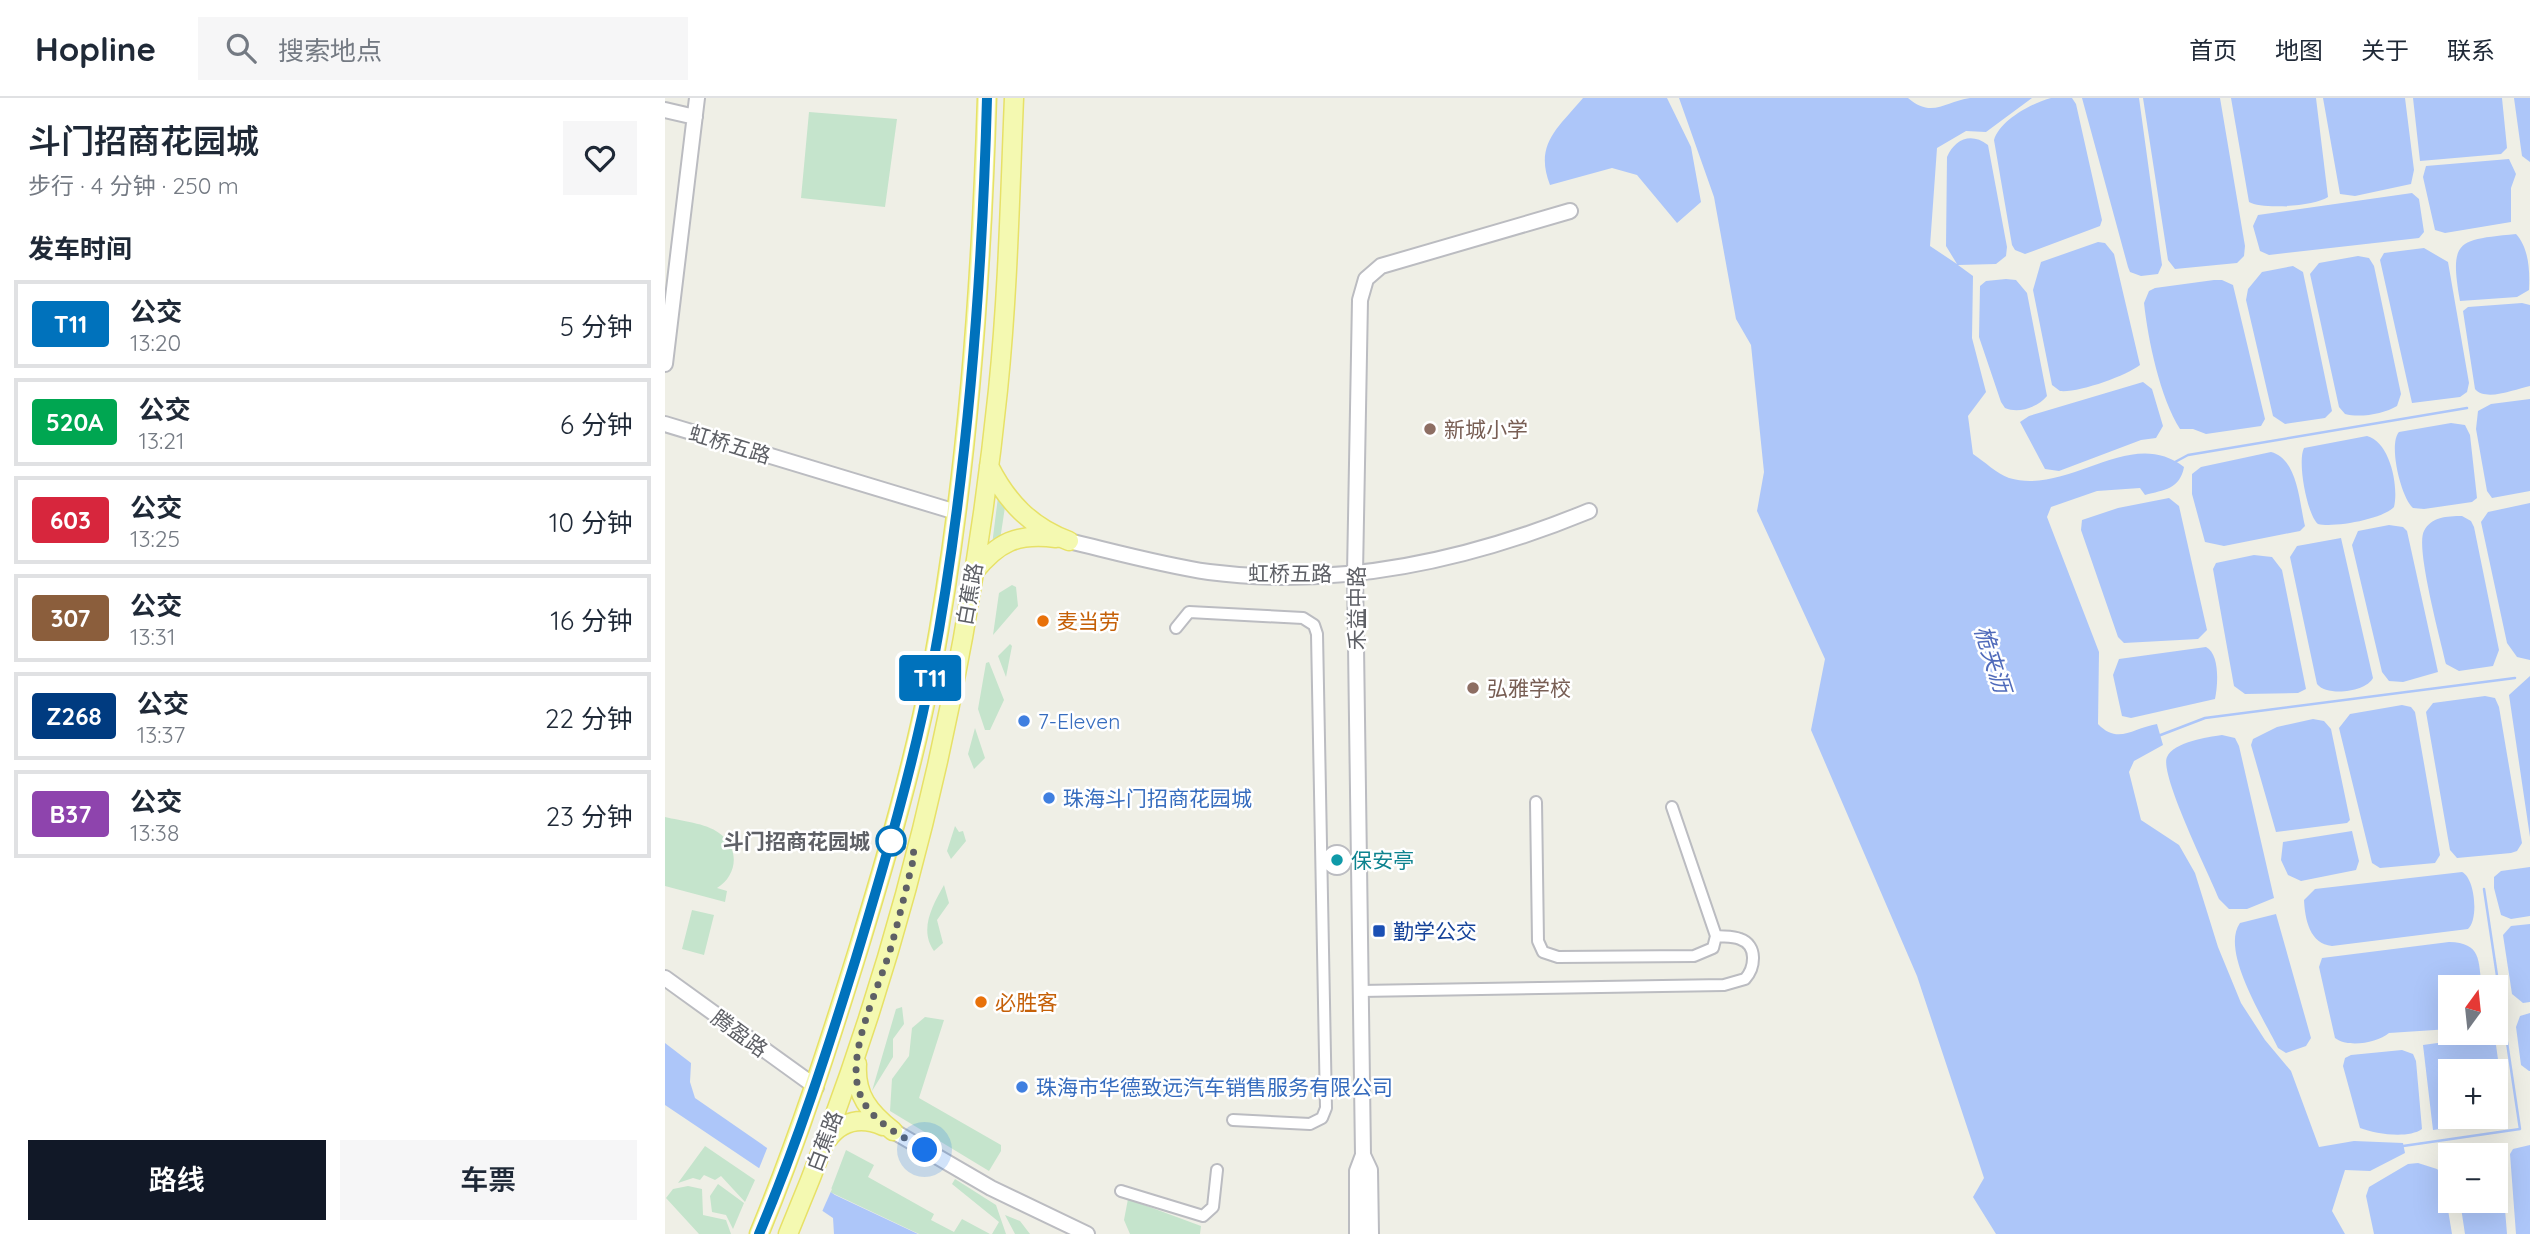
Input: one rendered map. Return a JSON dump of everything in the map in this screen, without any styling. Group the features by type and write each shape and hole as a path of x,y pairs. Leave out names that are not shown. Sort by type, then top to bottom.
{"main road":[{"name":"白蕉路","path":"759,1234 816,1087 899,817 932,669 956,512 979,283 987,98"},
{"name":"白蕉路","path":"788,1234 823,1148 891,947 927,806 974,572 989,466 1009,249 1014,98"},
{"path":"989,466 1005,496 1019,511 1046,531 1069,541"},
{"path":"974,572 996,547 1014,539 1044,537 1069,541"},
{"path":"859,1046 856,1076 859,1092 872,1112 893,1130"},
{"path":"823,1148 832,1133 850,1122 870,1121 893,1130"}],"street":[{"path":"665,364 697,98"},
{"path":"665,110 695,117"},
{"name":"禾益中路","path":"1357,1234 1357,1171 1363,1155 1360,991 1352,860 1360,300 1366,279 1381,266 1570,211"},
{"name":"虹桥五路","path":"665,424 956,512"},
{"name":"虹桥五路","path":"1069,541 1210,572 1283,575 1355,573 1413,565 1473,551 1531,534 1589,511"},
{"path":"1176,628 1189,612 1300,618 1310,621 1316,628 1324,860 1326,1112 1319,1121 1310,1124 1233,1120"},
{"path":"1536,802 1538,937 1543,953 1558,957 1698,956 1710,951 1716,936 1672,807"},
{"path":"1324,860 1336,851 1352,860"},
{"path":"1360,991 1724,985 1745,979 1753,964 1751,948 1742,939 1716,936"},
{"name":"腾盈路","path":"665,978 816,1087"},
{"path":"893,1130 991,1188 1087,1234"},
{"name":"禾益中路","path":"1363,1155 1370,1170 1371,1234"},
{"path":"1121,1191 1203,1216 1213,1207 1217,1170"}],"green space":[{"path":"809,112 897,119 885,207 801,198"},
{"path":"998,497 1005,507 1000,540 992,545"},
{"path":"1012,585 1016,587 1018,606 993,635 999,593"},
{"path":"1010,644 1012,646 1006,677 998,656"},
{"path":"989,662 1004,700 990,730 985,730 978,709 986,663"},
{"path":"975,728 985,758 974,769 968,754"},
{"path":"665,817 707,827 719,833 731,846 734,861 732,869 724,883 717,888 727,891 725,902 665,886"},
{"path":"955,826 959,832 963,831 966,841 951,859 947,851"},
{"path":"944,885 949,903 937,920 943,943 934,951 927,926"},
{"path":"692,910 714,915 704,955 682,949"},
{"path":"902,1007 904,1024 893,1039 893,1057 872,1091 896,1009"},
{"path":"925,1017 944,1020 919,1098 1001,1145 1001,1151 989,1171 890,1111 892,1079 909,1056 912,1028"},
{"path":"705,1146 755,1180 745,1202 721,1176 715,1180 704,1175 700,1180 693,1178 678,1183"},
{"path":"846,1150 874,1165 868,1177 934,1214 931,1220 954,1232 962,1219 990,1234 919,1234 830,1192"},
{"path":"955,1179 996,1205 1006,1234 992,1234 999,1222 952,1184"},
{"path":"718,1184 744,1203 733,1229 726,1215 712,1212 710,1196"},
{"path":"688,1186 702,1189 703,1215 726,1220 731,1234 699,1234 666,1198 673,1189"},
{"path":"1128,1199 1201,1226 1200,1234 1130,1234 1124,1220"},
{"path":"1005,1215 1020,1221 1030,1234 1015,1234"}],"water":[{"path":"1583,98 1667,98 1691,147 1701,202 1677,223 1637,175 1612,168 1550,185 1546,171 1547,147 1557,128"},
{"name":"桅夹沥","path":"1679,98 1908,98 1924,107 1932,108 1970,98 2032,98 1986,132 1966,131 1937,148 1930,246 1957,264 1946,246 1947,157 1954,146 1970,138 1988,145 2007,247 2006,256 1996,264 1958,265 1973,276 1972,338 1986,392 1968,416 1973,454 2004,476 2032,481 2054,478 2121,457 2142,454 2163,456 2184,467 2179,480 2165,490 2145,495 2140,488 2097,491 2051,507 2047,517 2099,652 2098,724 2105,730 2119,734 2157,724 2163,745 2134,761 2129,772 2141,820 2179,845 2195,873 2218,947 2241,1003 2265,1040 2291,1071 2319,1147 2354,1141 2403,1143 2405,1153 2370,1171 2345,1170 2332,1211 2345,1234 1996,1234 1973,1197 1984,1178 1917,976 1811,730 1825,659 1757,511 1764,472 1751,345 1736,319 1714,197"},
{"path":"2051,98 2072,98 2076,104 2102,220 2100,226 2025,254 2015,250 2012,245 1994,140 2010,119 2026,108"},
{"path":"2082,98 2139,98 2162,265 2158,274 2141,276 2130,272"},
{"path":"2143,98 2220,98 2245,246 2244,256 2237,263 2175,269 2168,260"},
{"path":"2231,98 2316,98 2328,197 2312,203 2289,206 2265,206 2249,202"},
{"path":"2323,98 2405,98 2414,170 2411,184 2355,196 2340,194"},
{"path":"2413,98 2502,98 2507,148 2501,154 2420,161"},
{"path":"2514,98 2530,98 2530,162 2522,156"},
{"path":"2509,159 2516,174 2511,188 2511,222 2445,233 2435,230 2423,177 2426,166"},
{"path":"2412,193 2419,199 2424,232 2419,238 2269,255 2260,251 2253,226 2258,215"},
{"path":"2516,234 2526,253 2529,290 2517,297 2460,301 2456,265 2462,246 2481,238"},
{"path":"2098,242 2105,243 2114,254 2140,365 2101,383 2060,391 2052,385 2033,290 2041,262"},
{"path":"2424,248 2448,262 2469,383 2467,392 2460,397 2412,403 2380,260 2384,253"},
{"path":"2358,256 2369,258 2374,266 2401,394 2397,406 2392,409 2358,416 2345,414 2339,407 2310,274 2319,263"},
{"path":"2293,266 2303,272 2332,411 2325,418 2285,424 2273,416 2246,300 2248,289 2262,272"},
{"path":"2016,280 2027,293 2047,396 2022,410 2010,410 2001,402 1979,337 1980,286 1986,281"},
{"path":"2214,280 2233,285 2265,419 2261,426 2206,434 2193,429 2180,429 2173,416 2156,368 2144,303 2149,291 2155,288"},
{"path":"2522,303 2530,305 2530,386 2493,395 2480,393 2475,389 2463,311 2468,307"},
{"path":"2143,382 2152,389 2163,426 2156,438 2141,440 2059,471 2045,469 2020,422 2029,416"},
{"path":"2530,399 2530,491 2492,498 2487,491 2476,429 2478,411 2491,404"},
{"path":"2451,423 2465,425 2470,435 2477,498 2472,502 2424,509 2413,508 2404,494 2397,471 2396,438 2399,432"},
{"path":"2367,436 2382,447 2391,466 2395,488 2394,507 2358,522 2318,524 2310,510 2304,488 2304,448"},
{"path":"2271,452 2280,456 2292,472 2305,526 2300,531 2224,546 2205,542 2192,494 2192,474 2201,467"},
{"path":"2169,498 2179,506 2207,630 2198,639 2124,643 2118,637 2081,530 2082,520 2118,508"},
{"path":"2530,503 2530,660 2517,657 2507,643 2481,522 2488,512"},
{"path":"2462,516 2471,521 2474,527 2499,650 2493,666 2459,671 2446,664 2434,616 2422,540 2427,526 2435,520"},
{"path":"2389,525 2403,527 2407,531 2438,672 2403,682 2389,681 2382,672 2352,545 2358,531"},
{"path":"2341,538 2373,678 2363,687 2337,692 2317,684 2290,557 2297,546"},
{"path":"2254,555 2272,557 2282,570 2306,689 2298,693 2245,694 2234,686 2213,569 2216,563"},
{"path":"2206,647 2211,651 2216,663 2215,699 2131,718 2122,716 2113,675 2119,659"},
{"path":"2530,676 2530,837 2509,695"},
{"path":"2485,696 2495,698 2499,707 2522,843 2517,851 2511,853 2457,858 2450,850 2426,712 2433,703"},
{"path":"2402,705 2411,707 2415,712 2440,855 2435,863 2380,868 2372,863 2339,728 2350,714"},
{"path":"2313,719 2324,721 2331,729 2350,820 2347,823 2276,832 2251,745 2253,739 2277,727"},
{"path":"2222,735 2235,738 2239,746 2274,898 2247,909 2229,909 2219,899 2170,783 2167,767 2167,757 2176,748 2191,741"},
{"path":"2352,831 2359,861 2356,870 2301,881 2288,875 2281,860 2283,842"},
{"path":"2530,867 2530,916 2511,919 2501,915 2494,877 2501,871"},
{"path":"2462,872 2470,882 2474,899 2474,917 2468,929 2332,946 2318,941 2307,923 2304,900 2315,889"},
{"path":"2276,914 2311,1038 2306,1046 2286,1053 2278,1048 2246,985 2236,950 2235,935 2240,923"},
{"path":"2530,924 2530,1002 2523,1003 2512,994 2503,935 2511,926"},
{"path":"2449,942 2460,943 2473,950 2479,961 2481,975 2438,975 2438,1030 2389,1033 2362,1043 2347,1043 2335,1038 2319,967 2322,958"},
{"path":"2530,1013 2529,1071 2521,1065 2516,1027 2520,1016"},
{"path":"665,1043 691,1063 690,1082 695,1098 835,1195 918,1234 834,1234 833,1218 665,1105"},
{"path":"2423,1045 2496,1045 2498,1059 2438,1059 2438,1129 2441,1129 2433,1130"},
{"path":"2402,1050 2413,1054 2416,1061 2422,1129 2400,1135 2360,1128 2343,1066 2345,1058 2351,1055"},
{"path":"2530,1145 2530,1234 2516,1234 2510,1154 2513,1149"},
{"path":"2418,1163 2438,1170 2438,1213 2448,1213 2452,1234 2374,1234 2366,1196 2369,1187 2408,1164"},
{"path":"2462,1213 2505,1213 2507,1234 2465,1234"}],"pier":[{"path":"768,1146 832,1189 821,1214 758,1171"}],"waterway":[{"path":"2175,462 2188,455 2467,408"},
{"path":"2158,736 2205,718 2515,678"},
{"path":"2403,1146 2520,1129 2484,889"}],"bus line":[{"name":"T11","path":"759,1234 816,1087 899,817 932,669 965,446 979,283 987,98"}],"place":[{"name":"新城小学","path":"1430,429"},
{"name":"麦当劳","path":"1043,621"},
{"name":"弘雅学校","path":"1473,688"},
{"name":"7-Eleven","path":"1024,721"},
{"name":"珠海斗门招商花园城","path":"1049,798"},
{"name":"斗门招商花园城","path":"891,841"},
{"name":"保安亭","path":"1337,860"},
{"name":"勤学公交","path":"1379,931"},
{"name":"必胜客","path":"981,1002"},
{"name":"珠海市华德致远汽车销售服务有限公司","path":"1022,1087"}],"route":[{"path":"891,841 915,853 891,947 859,1046 856,1076 859,1092 872,1112 893,1130 925,1150"}]}
